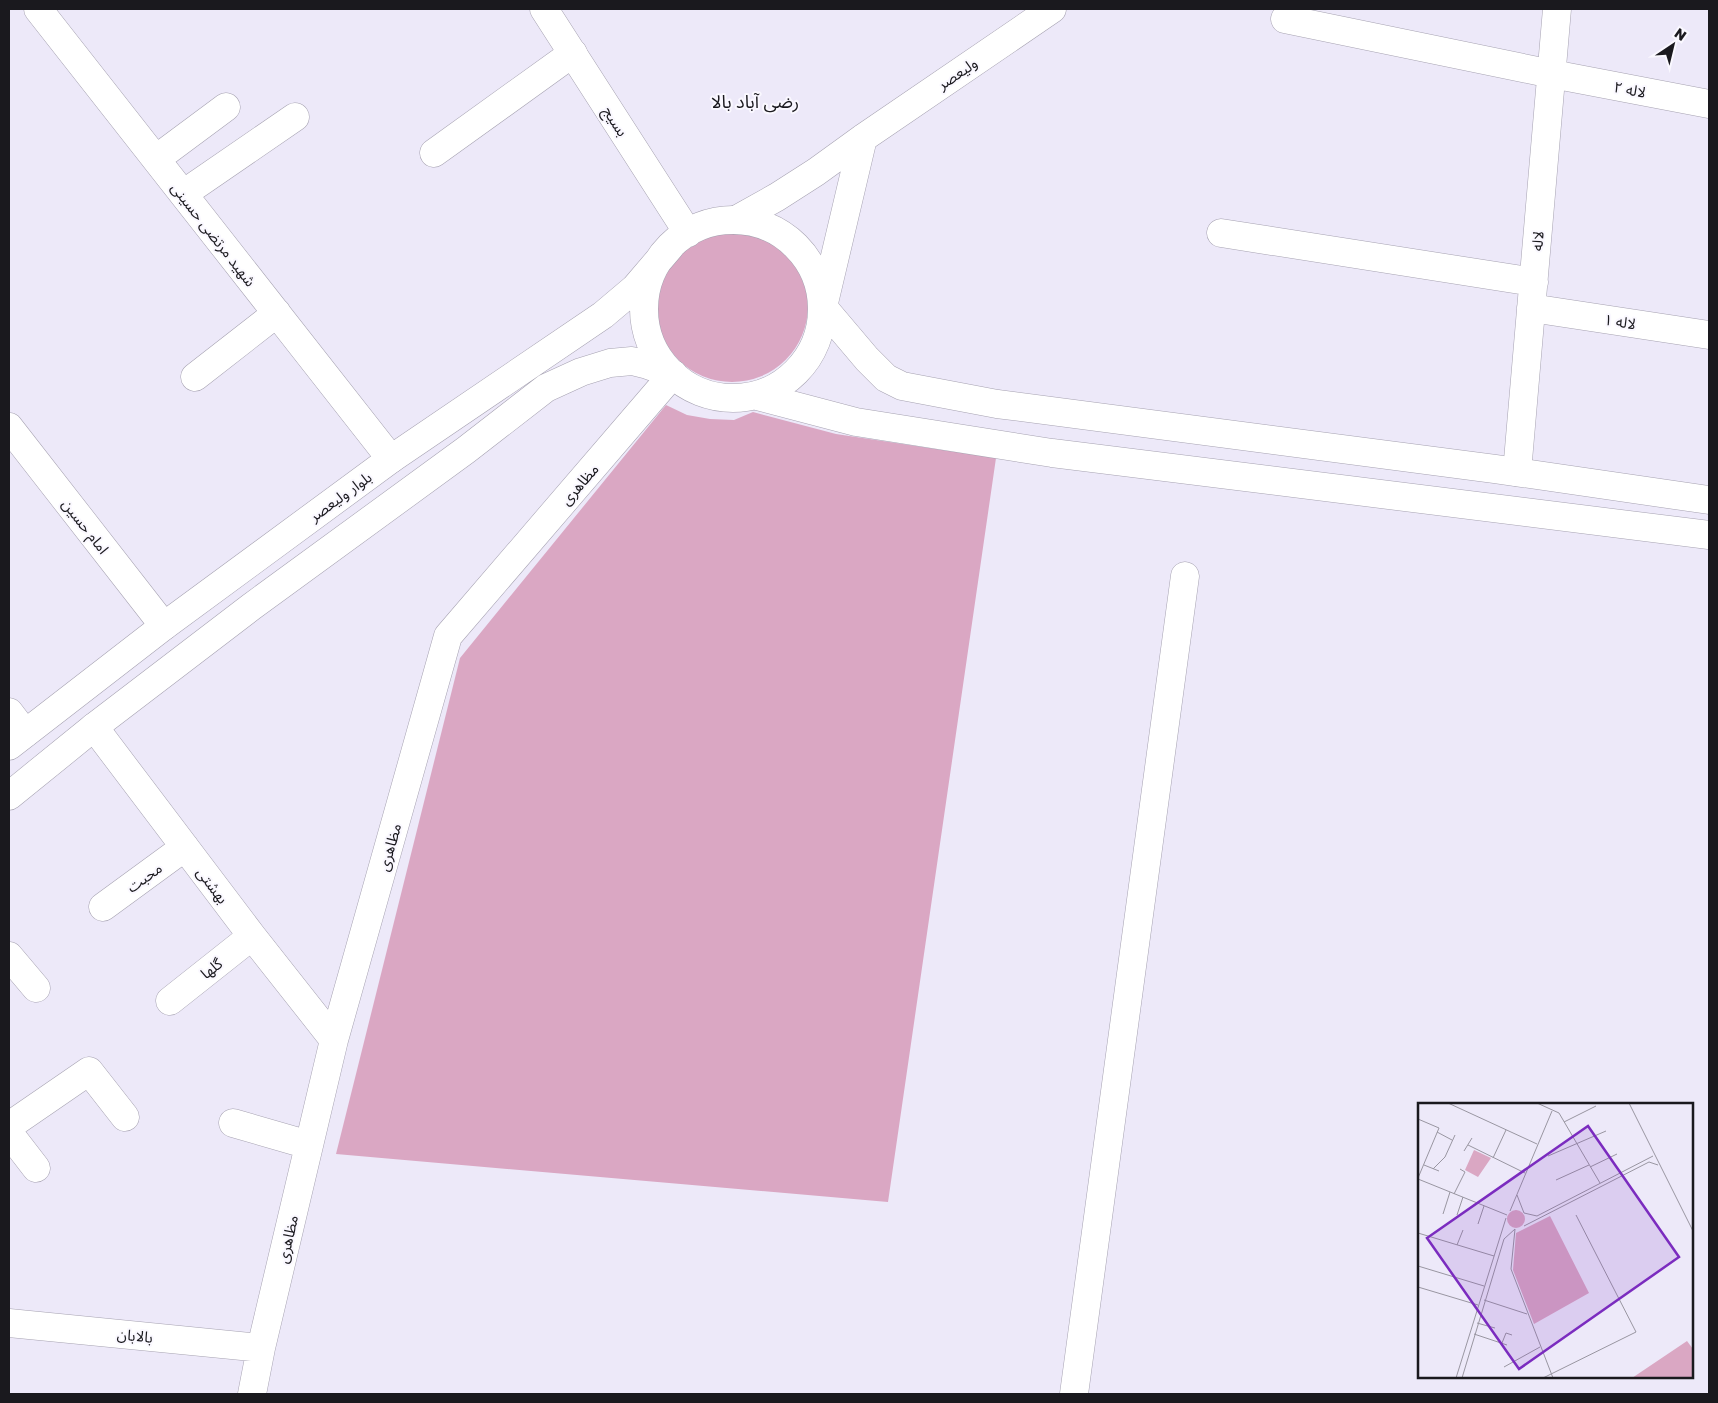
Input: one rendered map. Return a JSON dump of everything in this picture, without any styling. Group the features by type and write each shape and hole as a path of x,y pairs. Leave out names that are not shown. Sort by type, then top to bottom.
{"street":[{"name":"شهید مرتضی حسینی","path":"38,9 391,459"},
{"name":"بسیج","path":"544,9 572,53 679,240"},
{"name":"لاله","path":"1517,472 1557,9"},
{"name":"ولیعصر","path":"736,220 785,192 1035,14"},
{"name":"لاله ۲","path":"1284,19 1709,104"},
{"path":"434,153 572,53"},
{"path":"156,159 226,107"},
{"path":"183,194 295,117"},
{"path":"757,396 784,383 805,363 819,336 823,307 863,138"},
{"path":"673,374 660,358 650,341 645,321 645,301 652,275 658,263 679,240 711,223 736,220 762,225 786,238 805,256 818,280 823,307 886,378 902,386 997,404 1517,472 1709,500"},
{"name":"لاله ۱","path":"1221,233 1532,295 1709,335"},
{"name":"بلوار ولیعصر","path":"14,730 164,626 391,459 603,315 635,288 679,240"},
{"path":"195,377 277,314"},
{"path":"9,796 94,727 251,607 466,450 546,388 581,372 610,363 632,361 648,364 673,374 698,391 727,398 757,396 856,422 1052,453 1709,535"},
{"name":"مظاهری","path":"252,1394 334,1040 448,636 673,374"},
{"name":"امام حسین","path":"9,427 164,626"},
{"path":"1074,1394 1185,576"},
{"name":"بهشتی","path":"94,727 252,936 334,1040"},
{"name":"محبت","path":"103,908 185,847"},
{"name":"گلها","path":"170,1001 252,936"},
{"path":"9,956 36,988"},
{"path":"9,1126 88,1071 125,1117"},
{"path":"233,1123 309,1145"},
{"path":"9,1133 36,1168"},
{"name":"بالابان","path":"9,1323 262,1348"}],"shaded area":[{"path":"732,230 761,236 786,252 802,277 808,306 802,335 786,360 761,376 732,382 703,376 678,360 662,335 656,306 662,277 678,252 703,236"},
{"path":"666,405 687,415 710,419 734,420 753,412 836,434 996,458 888,1202 336,1154 460,658"}],"district":[{"name":"رضی آباد بالا","path":"755,101"}]}
